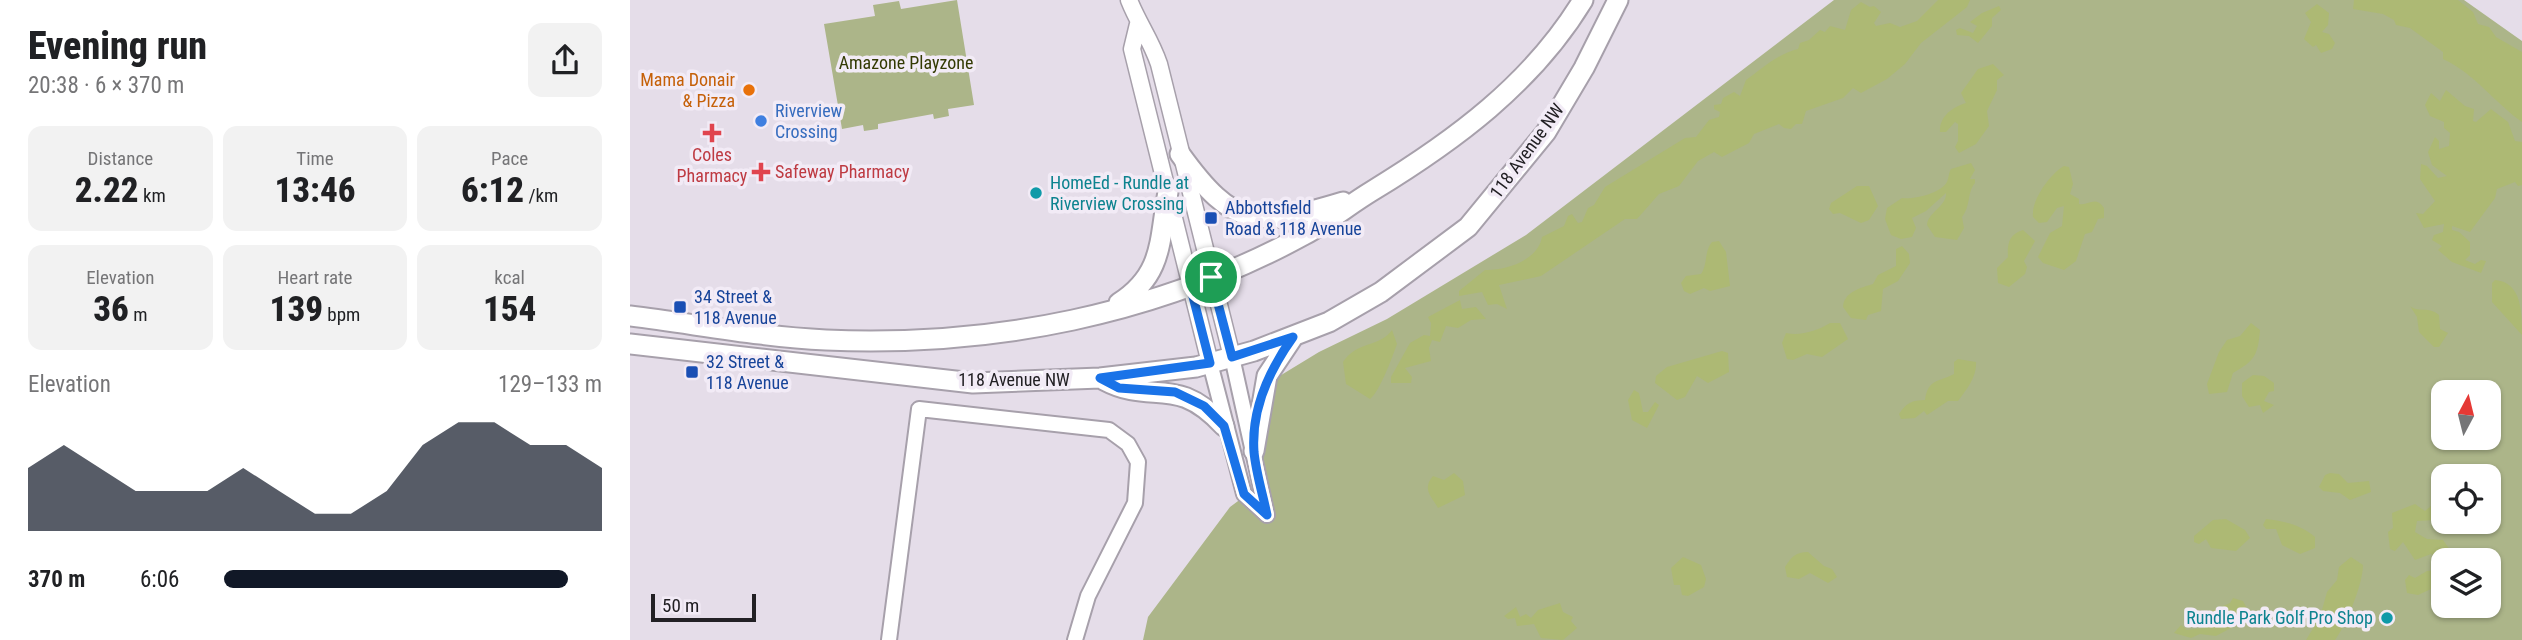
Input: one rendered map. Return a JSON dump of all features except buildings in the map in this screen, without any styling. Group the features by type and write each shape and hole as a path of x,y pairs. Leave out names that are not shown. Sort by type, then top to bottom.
{"main road":[{"path":"630,316 824,340 888,341 989,337 1100,315 1211,277 1305,235 1465,131 1511,90 1552,44 1583,0"},
{"name":"118 Avenue NW","path":"630,344 973,383 1100,378 1210,363 1293,337 1329,322 1381,292 1468,227 1546,132 1584,68 1618,0"},
{"path":"1180,154 1206,190 1219,202 1247,215 1264,218 1288,216 1364,196"},
{"path":"1100,315 1136,292 1153,272 1168,192"},
{"path":"1254,451 1267,376 1293,337"},
{"path":"1100,378 1119,388 1185,395 1204,406 1224,426"}],"street":[{"path":"1129,0 1138,24 1151,38 1232,357 1267,515 1244,494 1224,426 1132,49 1138,24"},
{"path":"889,640 919,409 1109,430 1128,444 1138,462 1135,503 1088,596 1075,640"}],"green space":[{"name":"Amazone Playzone","path":"957,0 974,105 948,109 949,116 934,119 933,114 878,124 878,129 864,131 863,125 842,129 824,24 875,16 873,5 899,1 901,9"},
{"path":"1834,0 2464,0 2522,41 2522,640 1143,640 1148,617 1230,507 1257,487 1273,380 1319,352 1387,319 1526,235"},
{"path":"1938,0 1970,0 1967,7 1921,43 1905,64 1887,79 1861,93 1853,88 1843,98 1806,111 1802,124 1796,124 1791,129 1779,124 1754,134 1749,143 1722,157 1714,152 1698,161 1679,186 1659,194 1637,219 1625,219 1541,276 1499,285 1507,309 1497,304 1488,305 1482,292 1459,296 1459,291 1485,270 1501,269 1527,258 1539,245 1542,237 1564,226 1568,216 1572,214 1578,223 1582,222 1588,208 1594,205 1605,187 1685,138 1696,137 1709,120 1719,117 1720,112 1714,109 1714,105 1721,104 1723,98 1734,92 1740,96 1746,80 1770,62 1798,49 1800,43 1809,40 1820,30 1825,32 1830,26 1845,30 1851,10 1861,2 1870,7 1874,6 1881,12 1874,23 1876,26 1890,23 1900,27 1917,21"},
{"path":"2354,0 2458,0 2473,12 2478,24 2489,27 2496,37 2522,52 2522,122 2465,72 2443,59 2443,52 2410,28 2396,25 2394,20 2383,14 2353,9"},
{"path":"2317,4 2329,13 2328,25 2322,32 2329,34 2335,43 2332,49 2321,53 2316,45 2313,47 2304,39 2311,22 2305,13"},
{"path":"1999,6 2001,10 1992,18 1992,26 1978,43 1969,36 1957,35 1956,30 1960,28 1973,33 1977,26 1970,22"},
{"path":"1993,64 2004,75 1997,80 1997,90 1987,111 1989,126 1976,144 1959,153 1955,147 1958,141 1958,124 1955,122 1946,132 1940,132 1940,127 1951,110 1966,103 1961,93 1978,69"},
{"path":"2446,90 2465,106 2474,109 2473,121 2476,122 2491,109 2508,122 2515,141 2522,142 2522,185 2518,186 2515,182 2497,189 2495,198 2470,232 2452,226 2452,230 2459,232 2470,242 2470,255 2465,260 2475,264 2481,260 2486,261 2481,273 2452,262 2438,250 2442,246 2432,240 2434,235 2443,232 2444,224 2424,228 2416,213 2423,214 2435,201 2420,179 2421,164 2427,166 2438,178 2447,176 2432,165 2428,152 2435,137 2439,141 2439,149 2449,146 2450,133 2444,128 2444,122 2430,116 2425,105 2431,93 2440,101"},
{"path":"1971,163 1975,170 1970,179 1975,179 1975,183 1962,217 1964,228 1957,240 1935,237 1927,225 1928,220 1944,202 1946,193 1926,211 1912,218 1916,228 1912,237 1901,239 1891,235 1885,219 1887,208 1902,198 1921,197 1935,192 1946,184 1951,169"},
{"path":"2064,166 2069,167 2073,184 2070,194 2079,199 2079,204 2101,204 2104,218 2098,219 2092,232 2085,234 2076,261 2064,270 2043,263 2038,257 2050,233 2062,226 2064,206 2057,208 2047,222 2039,223 2033,217 2033,210 2043,188"},
{"path":"1857,186 1869,186 1878,206 1869,220 1861,223 1840,213 1833,214 1829,209 1831,203"},
{"path":"2023,230 2035,241 2024,261 2027,267 2025,274 2009,287 1998,283 1997,268 2008,257 2012,237"},
{"path":"1719,241 1726,252 1730,286 1710,291 1704,288 1690,294 1684,291 1681,283 1686,276 1701,274 1712,242"},
{"path":"1902,246 1909,254 1910,263 1898,281 1883,289 1881,311 1868,315 1866,320 1851,318 1843,307 1846,298 1854,291 1873,284 1878,275 1896,266 1896,249"},
{"path":"2495,280 2511,286 2519,300 2522,335 2492,302 2492,283"},
{"path":"1460,300 1462,309 1476,307 1486,319 1471,320 1458,328 1446,326 1440,342 1432,340 1429,348 1431,361 1405,368 1412,377 1411,383 1391,383 1391,377 1410,343 1424,335 1430,336 1431,323 1428,317"},
{"path":"2410,306 2439,315 2440,329 2448,333 2439,347 2434,347 2419,332 2417,317"},
{"path":"1830,323 1840,323 1848,339 1822,357 1807,354 1793,360 1787,359 1782,343 1786,333 1809,332"},
{"path":"2251,323 2260,330 2254,357 2233,373 2227,392 2209,394 2207,384 2219,352 2227,340 2240,336"},
{"path":"1392,330 1397,344 1382,382 1370,399 1346,384 1343,362 1355,350 1381,340"},
{"path":"1722,351 1728,353 1729,372 1708,383 1697,376 1685,397 1677,400 1655,383 1656,376 1667,367"},
{"path":"1958,359 1976,362 1976,367 1973,378 1958,401 1948,401 1927,415 1924,411 1915,418 1901,419 1899,414 1907,405 1925,400 1932,384 1954,374 1954,362"},
{"path":"2253,375 2264,376 2274,383 2274,391 2269,392 2264,401 2274,405 2263,413 2260,405 2249,407 2242,396 2242,383"},
{"path":"1634,390 1639,393 1643,412 1648,412 1655,402 1659,405 1647,428 1632,420 1628,400"},
{"path":"1454,473 1463,481 1465,495 1438,508 1428,485 1433,476 1444,480"},
{"path":"2339,474 2348,483 2369,481 2371,492 2350,500 2340,493 2323,491 2319,487 2325,475"},
{"path":"2415,504 2425,511 2431,506 2431,520 2417,521 2415,532 2427,539 2443,540 2449,548 2431,548 2431,554 2415,560 2403,542 2395,551 2390,549 2388,532 2393,528 2392,513"},
{"path":"2226,519 2245,530 2250,538 2236,551 2211,548 2206,539 2199,544 2194,542 2194,536 2213,520"},
{"path":"2266,519 2286,522 2304,529 2315,537 2315,548 2300,554 2282,545 2276,529 2266,529 2263,525"},
{"path":"1808,552 1824,566 1832,569 1837,577 1828,583 1810,573 1799,579 1787,577 1785,567 1789,560 1797,554"},
{"path":"1683,557 1701,565 1706,579 1704,587 1688,596 1682,595 1680,585 1674,585 1671,568"},
{"path":"2351,557 2363,565 2349,615 2335,640 2306,640 2320,617 2327,592 2337,580 2339,567"},
{"path":"2431,570 2431,589 2418,595 2407,593 2405,580 2409,575 2415,578"},
{"path":"2233,598 2243,601 2249,612 2248,619 2216,636 2200,634 2191,638 2174,633 2181,625 2187,630 2203,628 2209,612 2230,603"},
{"path":"1560,603 1563,612 1573,617 1571,621 1577,628 1563,640 1541,638 1534,624 1517,626 1515,618 1508,619 1504,616 1516,607 1520,617 1526,614 1531,618 1538,610"}],"place":[{"name":"Mama Donair & Pizza","path":"749,90"},
{"name":"Riverview Crossing","path":"761,121"},
{"name":"Coles Pharmacy","path":"712,133"},
{"name":"Safeway Pharmacy","path":"761,172"},
{"name":"HomeEd - Rundle at Riverview Crossing","path":"1036,193"},
{"name":"Abbottsfield Road & 118 Avenue","path":"1211,218"},
{"name":"34 Street & 118 Avenue","path":"680,307"},
{"name":"32 Street & 118 Avenue","path":"692,372"},
{"name":"Rundle Park Golf Pro Shop","path":"2387,618"}],"route":[{"path":"1211,277 1232,357 1293,337 1267,376 1258,423 1254,451 1267,515 1244,494 1224,426 1204,406 1195,399 1175,392 1119,388 1100,378 1210,363 1190,285 1211,277"}]}
